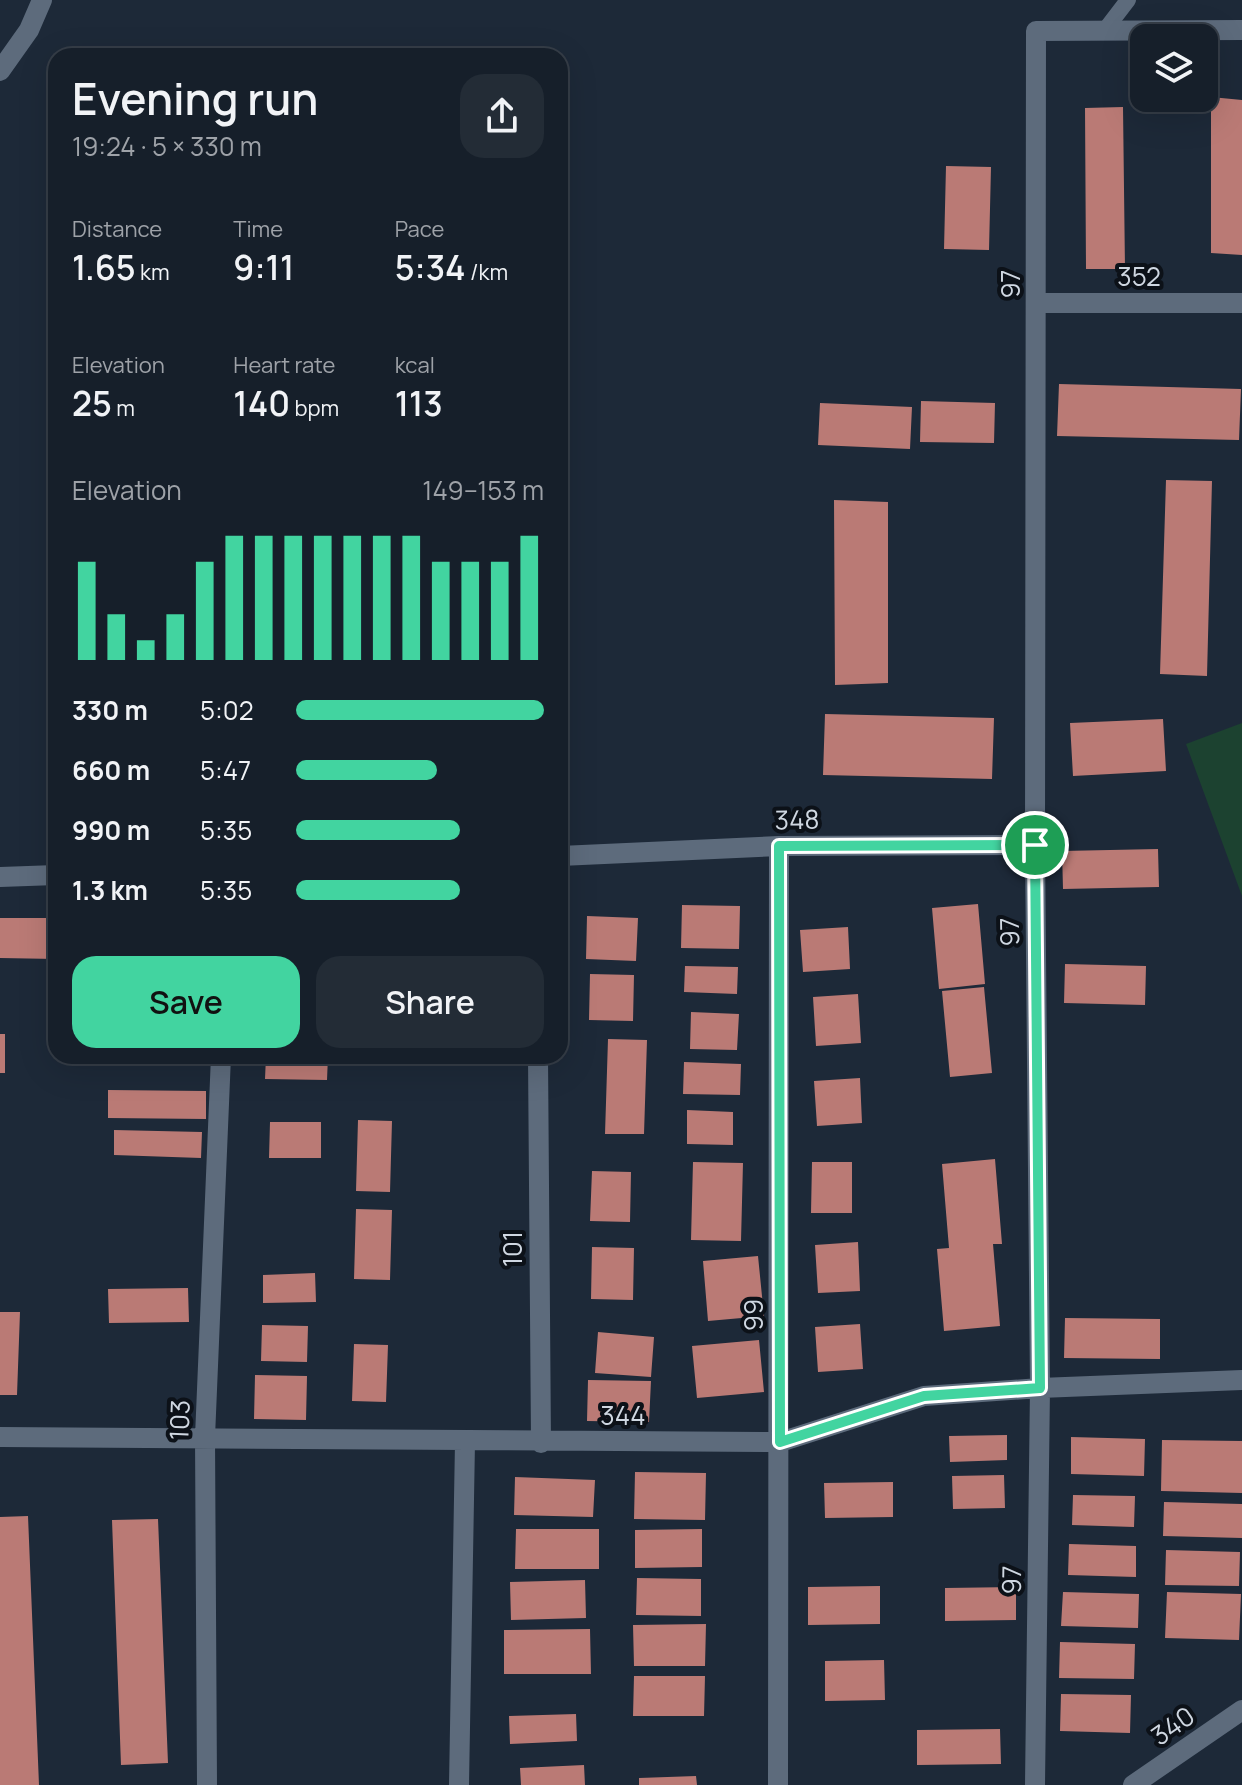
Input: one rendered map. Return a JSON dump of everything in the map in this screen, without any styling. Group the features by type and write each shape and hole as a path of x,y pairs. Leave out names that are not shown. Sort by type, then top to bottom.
{"street":[{"path":"0,71 29,30 42,0"},
{"path":"1105,30 1242,30"},
{"name":"97","path":"1035,1785 1040,1388 1035,845 1036,31 1105,30"},
{"name":"352","path":"1037,303 1242,303"},
{"name":"348","path":"568,856 779,846 1035,845"},
{"name":"99","path":"778,1785 779,846"},
{"path":"0,877 48,875"},
{"name":"103","path":"207,1785 205,1437 221,1064"},
{"name":"101","path":"538,1064 541,1443"},
{"name":"344","path":"0,1437 541,1443 780,1442 924,1396 1240,1379"},
{"path":"459,1785 465,1442"},
{"name":"340","path":"1133,1785 1242,1710"}],"lane":[{"path":"1105,30 1128,0"}],"green space":[{"path":"1242,723 1242,896 1186,744"}],"building":[{"path":"1218,98 1242,100 1242,255 1211,253 1211,112 1218,112"},
{"path":"1123,107 1125,269 1086,269 1085,108"},
{"path":"946,166 991,167 989,250 944,249"},
{"path":"1059,384 1241,389 1239,440 1057,436"},
{"path":"921,401 995,403 994,443 920,442"},
{"path":"820,403 912,407 910,449 818,445"},
{"path":"1166,480 1212,481 1207,676 1160,674"},
{"path":"834,500 888,502 888,683 835,685"},
{"path":"825,714 994,718 992,779 823,775"},
{"path":"1163,719 1166,771 1073,776 1070,723"},
{"path":"1158,849 1159,887 1063,889 1062,851"},
{"path":"978,904 985,984 939,989 932,908"},
{"path":"682,905 740,906 739,949 681,948"},
{"path":"587,916 638,918 636,961 586,959"},
{"path":"0,918 48,918 48,959 0,958"},
{"path":"848,927 850,969 803,972 800,930"},
{"path":"1065,964 1146,966 1145,1005 1064,1003"},
{"path":"685,966 738,967 737,994 684,992"},
{"path":"590,974 634,975 633,1021 589,1020"},
{"path":"984,987 992,1073 950,1077 942,991"},
{"path":"858,994 861,1043 816,1046 813,997"},
{"path":"691,1012 739,1014 737,1050 690,1049"},
{"path":"0,1034 5,1034 5,1073 0,1073"},
{"path":"608,1039 647,1040 644,1134 605,1134"},
{"path":"684,1062 741,1064 740,1095 683,1094"},
{"path":"266,1064 328,1064 327,1080 265,1079"},
{"path":"860,1078 862,1123 817,1126 814,1081"},
{"path":"108,1090 206,1091 206,1119 108,1118"},
{"path":"687,1110 733,1112 733,1145 687,1144"},
{"path":"358,1120 392,1121 390,1192 356,1191"},
{"path":"270,1122 321,1122 321,1158 269,1158"},
{"path":"114,1130 202,1132 201,1158 114,1155"},
{"path":"995,1159 1002,1244 993,1244 1000,1326 944,1331 937,1249 949,1248 942,1164"},
{"path":"693,1162 743,1163 741,1241 691,1240"},
{"path":"812,1162 852,1162 852,1213 811,1213"},
{"path":"592,1171 631,1172 630,1222 590,1221"},
{"path":"356,1209 392,1210 390,1280 354,1279"},
{"path":"858,1242 860,1291 818,1293 815,1245"},
{"path":"592,1247 634,1248 633,1300 591,1299"},
{"path":"758,1256 764,1316 708,1321 703,1261"},
{"path":"315,1273 316,1302 263,1303 263,1275"},
{"path":"188,1288 189,1322 109,1323 108,1289"},
{"path":"0,1312 20,1312 17,1395 0,1395"},
{"path":"1065,1318 1160,1319 1160,1359 1064,1358"},
{"path":"860,1324 863,1369 818,1372 815,1327"},
{"path":"262,1325 308,1326 307,1362 261,1361"},
{"path":"598,1332 654,1337 651,1377 595,1373"},
{"path":"759,1340 764,1392 697,1398 692,1346"},
{"path":"354,1344 388,1345 386,1402 352,1401"},
{"path":"255,1375 307,1376 306,1420 254,1419"},
{"path":"588,1380 651,1381 649,1422 587,1421"},
{"path":"1007,1435 1007,1460 950,1462 949,1436"},
{"path":"1071,1437 1145,1439 1144,1476 1071,1474"},
{"path":"1162,1440 1242,1441 1242,1493 1161,1491"},
{"path":"635,1472 706,1473 705,1520 634,1519"},
{"path":"1004,1475 1005,1508 953,1509 952,1476"},
{"path":"515,1477 595,1480 593,1517 514,1515"},
{"path":"893,1482 893,1517 825,1518 824,1483"},
{"path":"1073,1495 1135,1496 1134,1527 1072,1525"},
{"path":"1164,1502 1242,1504 1242,1538 1163,1536"},
{"path":"28,1516 39,1785 0,1785 0,1517"},
{"path":"158,1519 168,1763 121,1765 112,1520"},
{"path":"516,1529 599,1529 599,1569 515,1569"},
{"path":"702,1529 702,1567 635,1568 635,1530"},
{"path":"1069,1544 1136,1546 1136,1577 1068,1575"},
{"path":"1166,1550 1240,1552 1239,1586 1165,1585"},
{"path":"637,1578 701,1579 701,1616 636,1615"},
{"path":"585,1580 586,1618 511,1620 510,1582"},
{"path":"880,1586 880,1624 808,1625 808,1587"},
{"path":"1016,1587 1016,1620 945,1621 945,1588"},
{"path":"1063,1592 1139,1594 1138,1628 1061,1626"},
{"path":"1167,1592 1241,1594 1239,1640 1165,1638"},
{"path":"706,1624 705,1666 634,1666 633,1625"},
{"path":"590,1629 591,1674 504,1674 504,1630"},
{"path":"1060,1642 1135,1644 1134,1679 1059,1678"},
{"path":"884,1660 885,1700 825,1701 825,1661"},
{"path":"634,1676 705,1676 704,1716 633,1716"},
{"path":"1061,1694 1131,1695 1130,1733 1060,1731"},
{"path":"576,1714 577,1741 510,1744 509,1716"},
{"path":"1000,1729 1001,1764 917,1765 917,1730"},
{"path":"584,1765 585,1785 521,1785 520,1768"},
{"path":"696,1776 697,1785 639,1785 639,1778"}],"route":[{"path":"1035,845 1040,1388 924,1396 780,1442 779,846 1035,845"}]}
